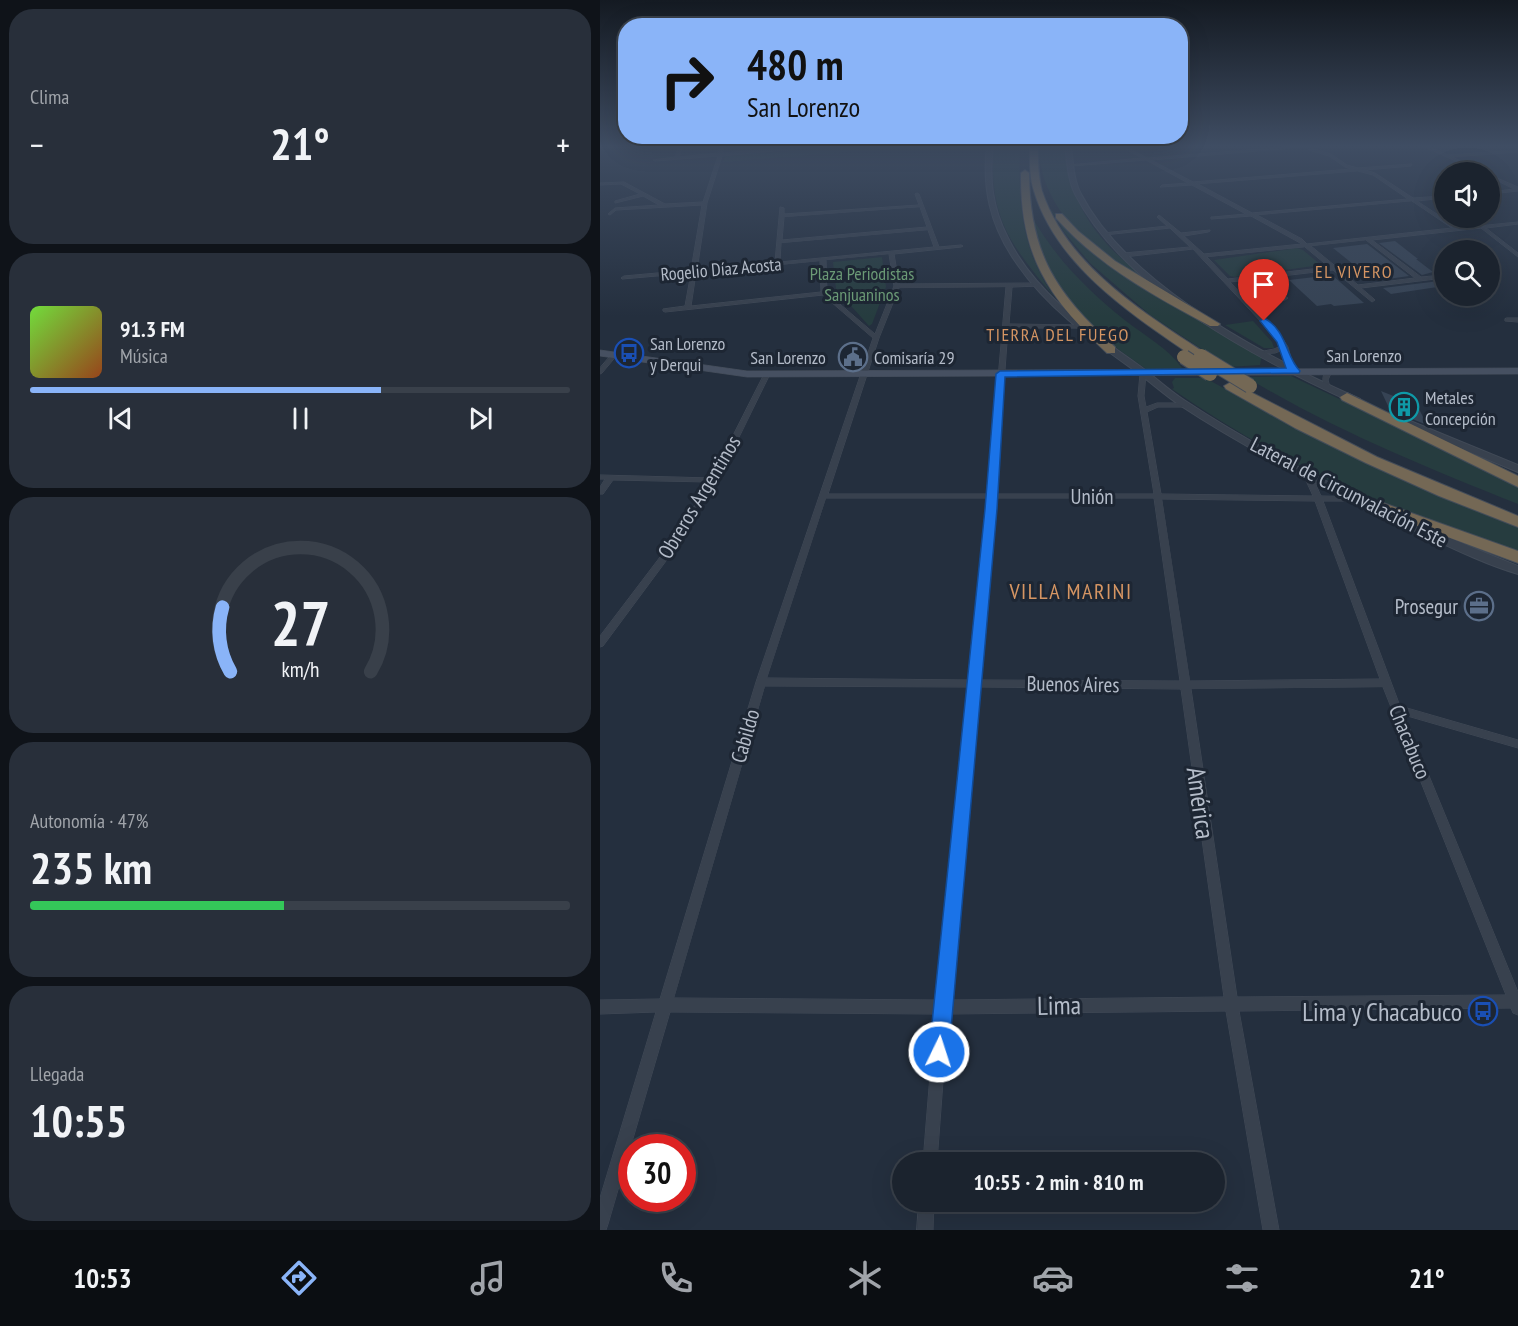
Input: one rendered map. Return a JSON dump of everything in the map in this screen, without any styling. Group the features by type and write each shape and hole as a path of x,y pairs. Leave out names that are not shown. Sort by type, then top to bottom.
{"highway":[{"path":"1024,202 1026,216 1047,279 1077,320 1115,353"},
{"path":"1031,202 1036,215 1065,257 1111,303 1184,357 1284,416 1381,464 1518,522"},
{"path":"1043,202 1066,243 1085,265 1132,307 1201,356 1250,386 1369,447 1518,510"},
{"path":"1050,202 1082,240 1124,271 1214,324"},
{"path":"1347,397 1518,482"},
{"path":"1358,499 1518,557"}],"main road":[{"name":"San Lorenzo","path":"600,353 723,372 767,374 1171,374 1293,370 1518,371"}],"street":[{"path":"656,202 663,206"},
{"path":"610,214 615,209 701,202"},
{"path":"688,307 705,202"},
{"path":"920,202 937,248"},
{"name":"Lateral de Circunvalación Este","path":"991,202 994,216 1007,242 1038,285 1078,326 1186,405 1307,474 1420,530 1518,570"},
{"path":"1084,202 1104,234 1124,255 1158,284 1214,324 1263,354 1347,397 1518,469"},
{"path":"1229,202 1305,244 1372,300"},
{"path":"1213,218 1384,202"},
{"path":"1416,202 1456,229"},
{"path":"781,216 921,206"},
{"path":"777,264 782,208"},
{"path":"1159,216 1203,256 1246,302 1285,347 1293,370"},
{"path":"1500,225 1518,223"},
{"path":"1104,234 1170,226"},
{"path":"779,242 929,228"},
{"path":"1203,256 1469,228"},
{"path":"1483,228 1518,255"},
{"path":"1179,235 1208,231"},
{"path":"1366,238 1420,279"},
{"name":"Rogelio Díaz Acosta","path":"624,278 961,246"},
{"path":"1124,255 1192,248"},
{"path":"891,252 897,286 1038,285"},
{"path":"823,259 824,293"},
{"path":"1227,281 1334,268"},
{"path":"1356,287 1434,277"},
{"path":"931,1152 942,1007 992,496 1000,374 1009,285"},
{"name":"Cabildo","path":"600,1224 761,682 876,338 897,286"},
{"path":"665,310 824,293 876,338"},
{"path":"1246,302 1285,298"},
{"path":"1508,320 1518,320"},
{"path":"1006,326 1078,326"},
{"path":"1263,354 1285,347"},
{"path":"1112,374 1122,367 1115,353"},
{"path":"600,372 615,354"},
{"path":"1259,372 1268,367 1263,354"},
{"path":"1327,387 1325,380 1329,371"},
{"name":"Obreros Argentinos","path":"600,643 679,538 714,480 767,374"},
{"name":"América","path":"1143,374 1140,386 1231,1002 1271,1230"},
{"path":"1169,393 1165,384 1171,374"},
{"path":"1144,411 1162,404 1186,405"},
{"name":"Chacabuco","path":"1307,474 1319,500 1386,683 1517,1003"},
{"path":"600,477 714,480"},
{"path":"600,492 611,477"},
{"name":"Unión","path":"825,496 1158,496 1358,499"},
{"name":"Buenos Aires","path":"761,682 1184,685 1386,683"},
{"path":"1397,709 1518,744"},
{"name":"Lima","path":"600,1007 666,1005 942,1007 1231,1002 1517,1003"},
{"path":"925,1230 926,1212"}],"green space":[{"path":"997,202 1021,202 1028,244 1055,298 1014,245"},
{"path":"1055,202 1079,202 1093,227 1106,243 1158,288 1115,262 1078,232"},
{"path":"1050,208 1072,234 1263,358 1260,365 1229,367 1150,315 1090,263 1064,232"},
{"path":"1031,215 1050,245 1085,285 1126,321 1163,348 1182,368 1146,369 1101,337 1048,276"},
{"path":"1297,248 1303,250 1321,265 1235,277 1230,276 1214,260"},
{"name":"Plaza Periodistas Sanjuaninos","path":"882,257 886,287 872,324 869,326 836,289 833,262"},
{"path":"1253,321 1272,342 1274,348 1264,348 1225,325"},
{"path":"1291,376 1518,484 1518,504 1345,430 1246,377"},
{"path":"1175,378 1205,378 1341,451 1518,528 1518,555 1383,504 1289,460 1217,419 1172,389 1174,388 1172,382"}],"building":[{"path":"1395,241 1433,272 1422,275 1379,243"},
{"path":"1367,244 1409,276 1374,281 1333,248"},
{"path":"1332,275 1364,303 1317,306 1289,280"},
{"path":"1434,282 1434,288 1391,294 1383,288"},
{"name":"Metales Concepción","path":"1381,391 1396,397 1413,397 1427,425 1390,410"}],"place":[{"name":"San Lorenzo y Derqui","path":"629,353"},
{"name":"Comisaría 29","path":"853,357"},
{"name":"Metales Concepción","path":"1404,407"},
{"name":"Prosegur","path":"1479,606"},
{"name":"Lima y Chacabuco","path":"1483,1011"}],"district":[{"name":"EL VIVERO","path":"1354,271"},
{"name":"TIERRA DEL FUEGO","path":"1058,334"},
{"name":"VILLA MARINI","path":"1071,591"}],"route":[{"path":"939,1052 991,509 1000,374 1296,371 1291,369 1285,347 1264,321"}]}
